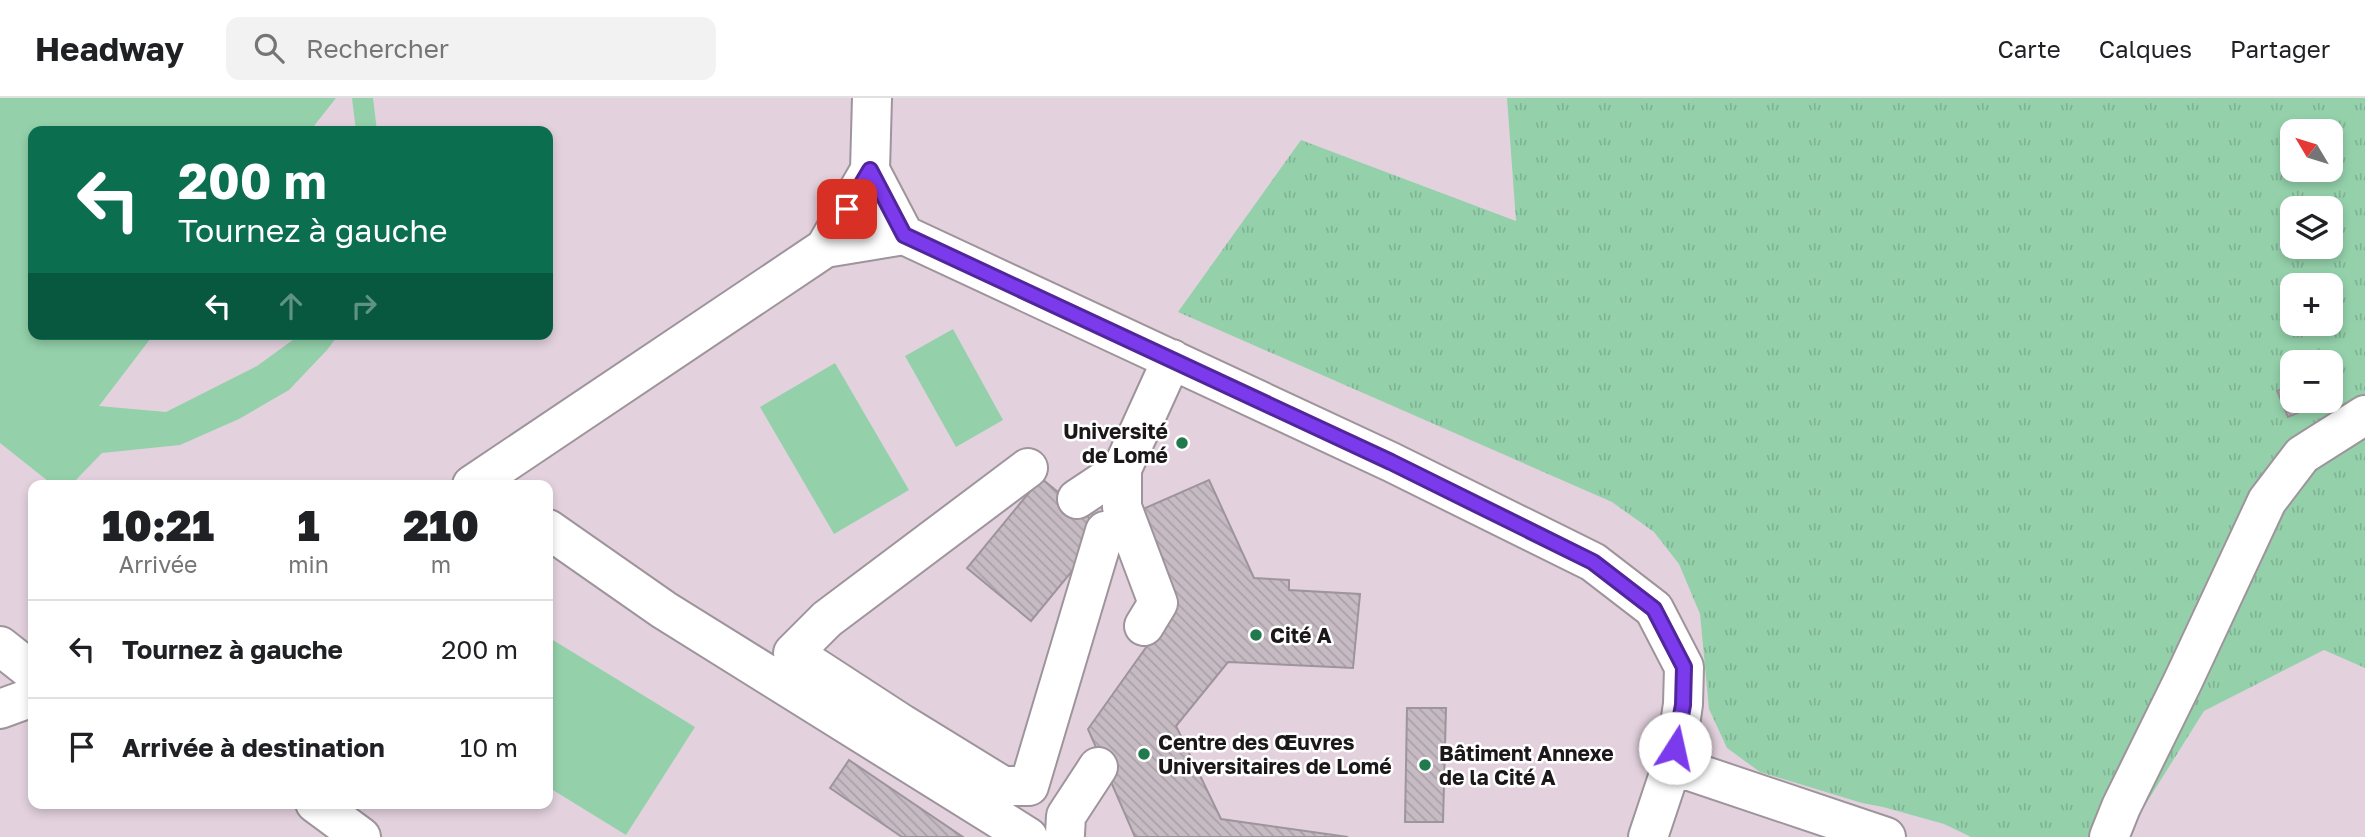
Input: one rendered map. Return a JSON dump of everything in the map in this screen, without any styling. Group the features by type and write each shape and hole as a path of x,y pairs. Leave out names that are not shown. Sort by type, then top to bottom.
{"street":[{"path":"825,248 870,170 872,98"},
{"path":"870,170 904,235"},
{"path":"482,480 825,248 904,235 1391,462 1593,562 1654,609 1684,667 1683,705 1675,749 1648,837"},
{"path":"1144,626 1158,603 1122,507 1122,469 1172,359"},
{"path":"2109,837 2267,501 2302,455 2365,415"},
{"path":"1028,468 827,619 793,653 1003,786 1029,786 1105,531"},
{"path":"1077,499 1122,469"},
{"path":"553,532 664,610 1028,837"},
{"path":"0,646 28,668"},
{"path":"0,709 28,699"},
{"path":"1675,749 1734,787 1886,837"},
{"path":"1038,754 1092,776 1066,816 1058,836"},
{"path":"323,809 361,837"}],"shaded area":[{"name":"Université de Lomé","path":"0,98 2365,98 2365,837 0,837"}],"green space":[{"path":"0,98 336,98 314,126 28,126 28,340 149,340 99,406 166,412 257,366 293,340 334,340 289,390 239,419 180,445 102,453 76,480 47,480 0,443"},
{"path":"352,98 373,98 376,126 355,126"},
{"path":"1507,98 2365,98 2365,668 2324,650 2204,711 2125,837 1971,837 1944,824 1760,772 1727,748 1709,709 1700,614 1679,564 1654,532 1612,502 1178,312 1301,140 1516,221"},
{"path":"953,329 1003,420 956,447 905,356"},
{"path":"835,363 909,490 834,534 760,407"},
{"path":"553,640 695,727 626,835 553,790"}],"building":[{"path":"1041,478 1105,531 1031,621 967,568"},
{"name":"Cité A","path":"1209,480 1254,578 1289,580 1289,590 1360,594 1353,668 1228,662 1176,726 1221,819 1348,837 1135,837 1088,729 1174,608 1134,513"},
{"name":"Bâtiment Annexe de la Cité A","path":"1407,708 1446,708 1443,822 1405,822"},
{"path":"849,760 963,837 902,837 830,788"}],"place":[{"name":"Université de Lomé","path":"1182,443"},
{"name":"Cité A","path":"1256,635"},
{"name":"Centre des Œuvres Universitaires de Lomé","path":"1144,754"},
{"name":"Bâtiment Annexe de la Cité A","path":"1425,765"}],"route":[{"path":"847,209 870,170 904,235 1391,462 1593,562 1654,609 1684,667 1683,705 1675,748"}]}
